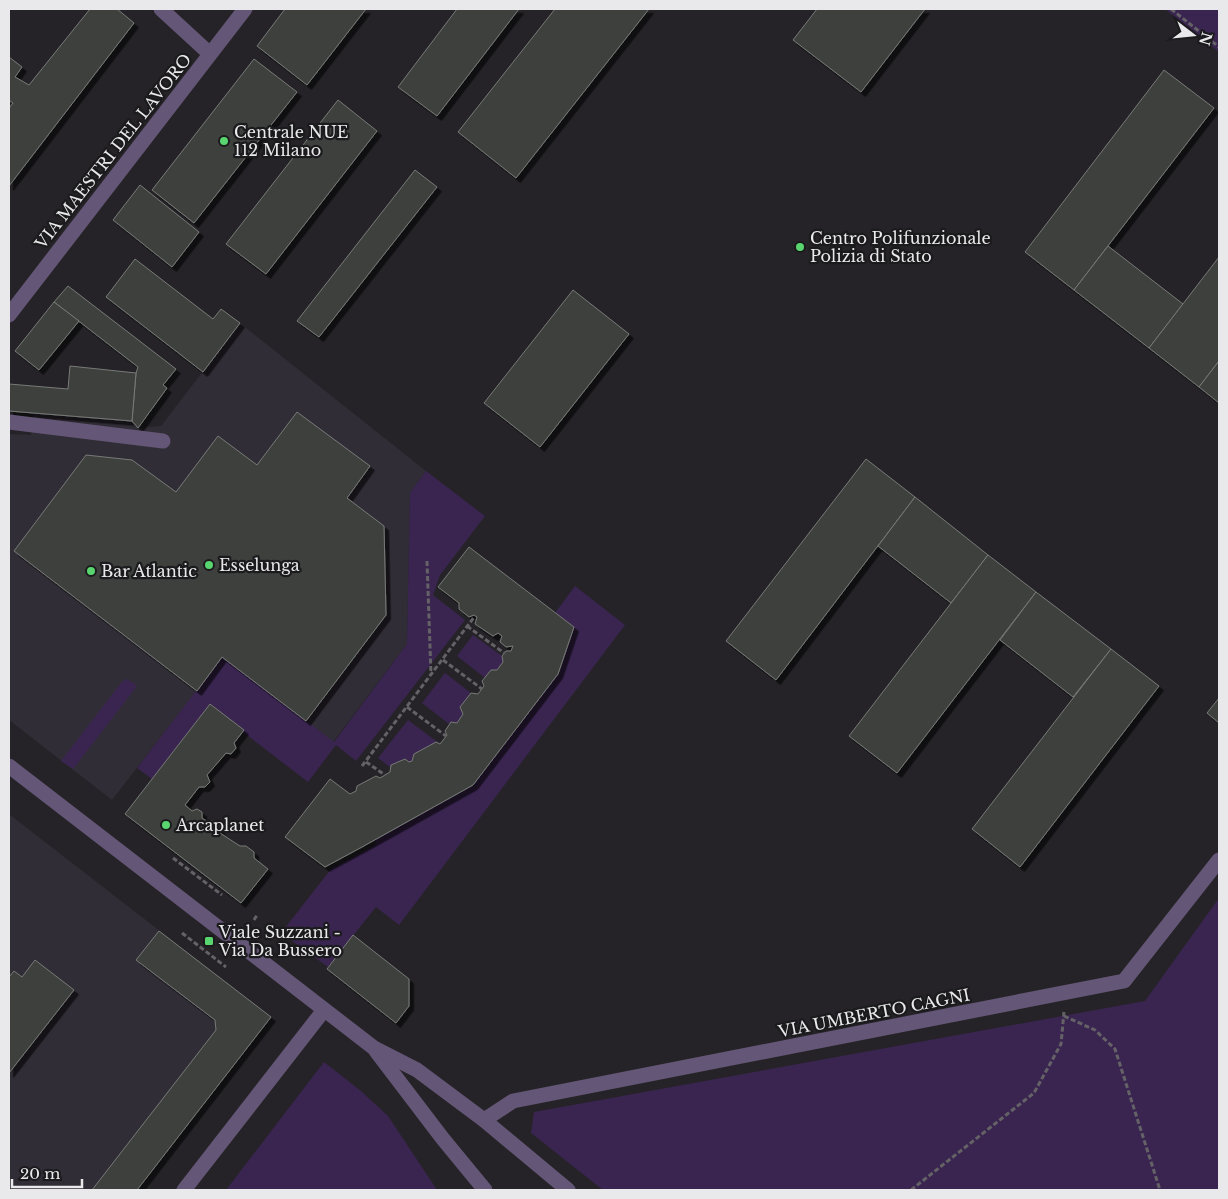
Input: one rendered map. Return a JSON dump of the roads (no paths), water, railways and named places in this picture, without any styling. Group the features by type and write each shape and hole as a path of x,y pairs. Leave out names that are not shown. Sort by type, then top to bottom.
{"street":[{"path":"161,9 210,54"},
{"name":"VIA MAESTRI DEL LAVORO","path":"9,316 245,9"},
{"path":"9,422 163,441"},
{"path":"9,766 374,1048 418,1070 484,1120 568,1190"},
{"name":"VIA UMBERTO CAGNI","path":"484,1120 513,1101 1124,981 1218,864"},
{"path":"184,1190 324,1010"},
{"path":"374,1048 442,1140 485,1190"}],"place":[{"name":"Centrale NUE 112 Milano","path":"224,141"},
{"name":"Centro Polifunzionale Polizia di Stato","path":"800,247"},
{"name":"Esselunga","path":"209,565"},
{"name":"Bar Atlantic","path":"91,571"},
{"name":"Arcaplanet","path":"166,825"},
{"name":"Viale Suzzani - Via Da Bussero","path":"209,941"}]}
